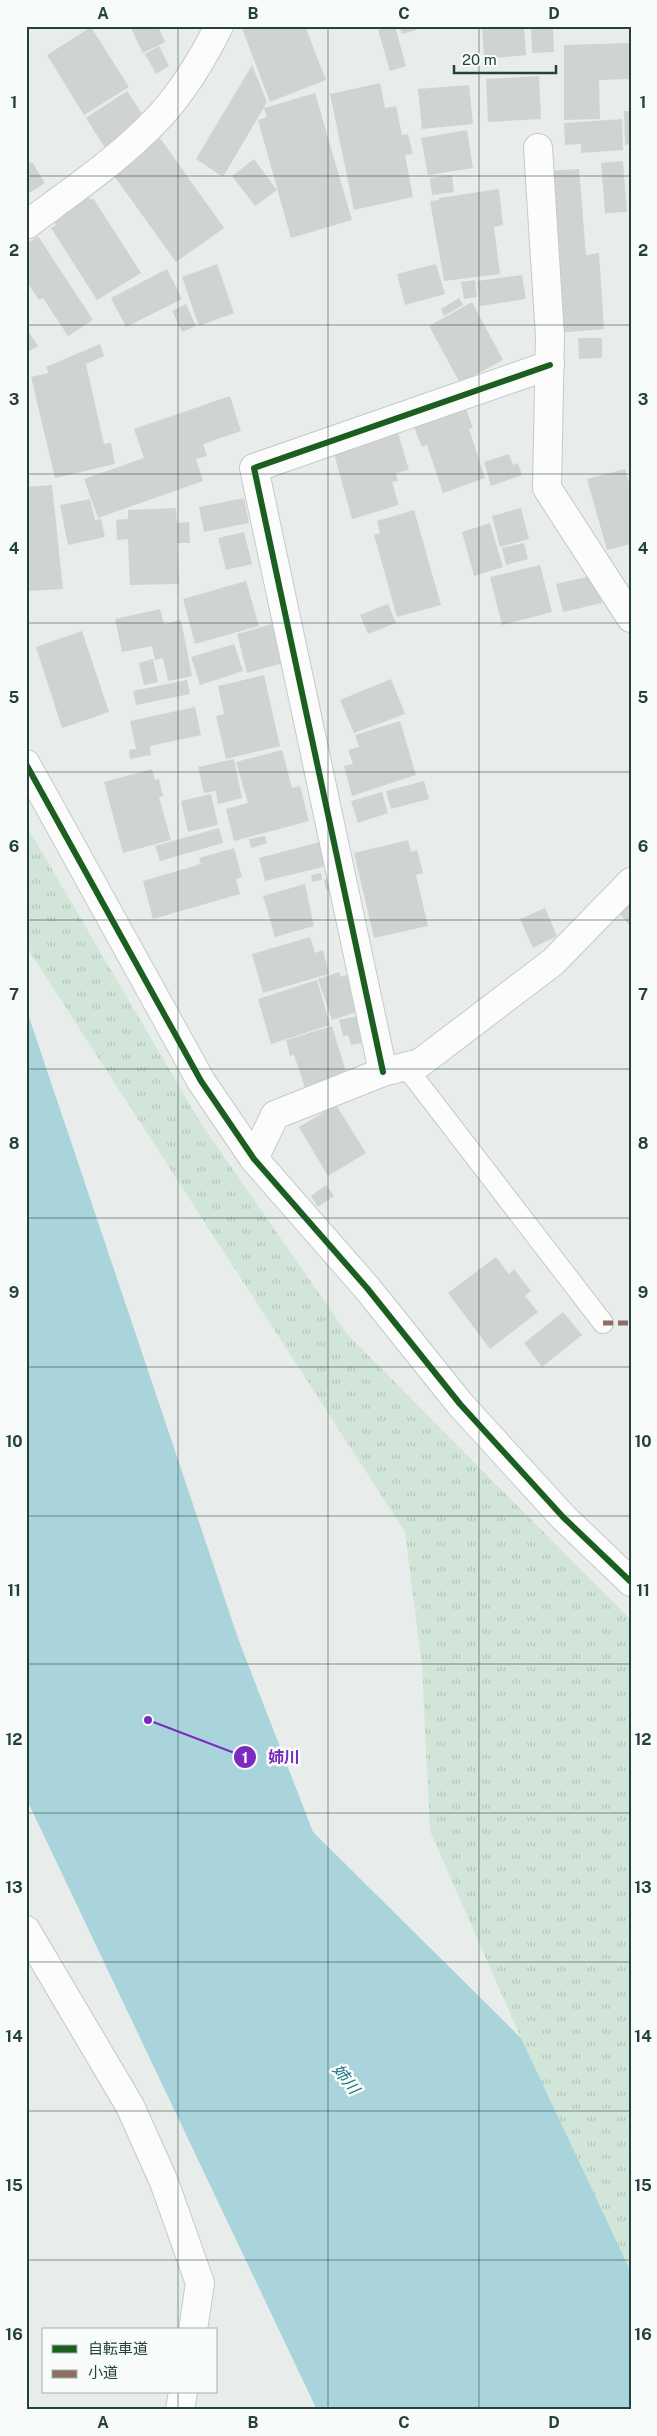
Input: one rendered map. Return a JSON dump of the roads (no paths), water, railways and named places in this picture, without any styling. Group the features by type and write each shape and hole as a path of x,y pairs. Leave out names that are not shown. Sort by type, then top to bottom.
{"street":[{"path":"26,225 111,162 161,115 201,61 219,26"},
{"path":"538,148 550,336 547,488 631,618"},
{"path":"394,1069 254,468 550,365"},
{"path":"26,764 201,1081 254,1159 367,1288 460,1404 563,1517 631,1582"},
{"path":"254,1159 275,1115 394,1069 420,1063 553,962 631,882"},
{"path":"26,1930 130,2106 164,2182 200,2283 193,2328"},
{"path":"180,2410 183,2394"}],"lane":[{"path":"394,1069 603,1323"}],"water":[{"name":"姉川","path":"26,1008 239,1641 313,1832 521,2038 631,2272 631,2410 317,2410 26,1798"}],"place":[{"name":"姉川","path":"148,1720"}]}
